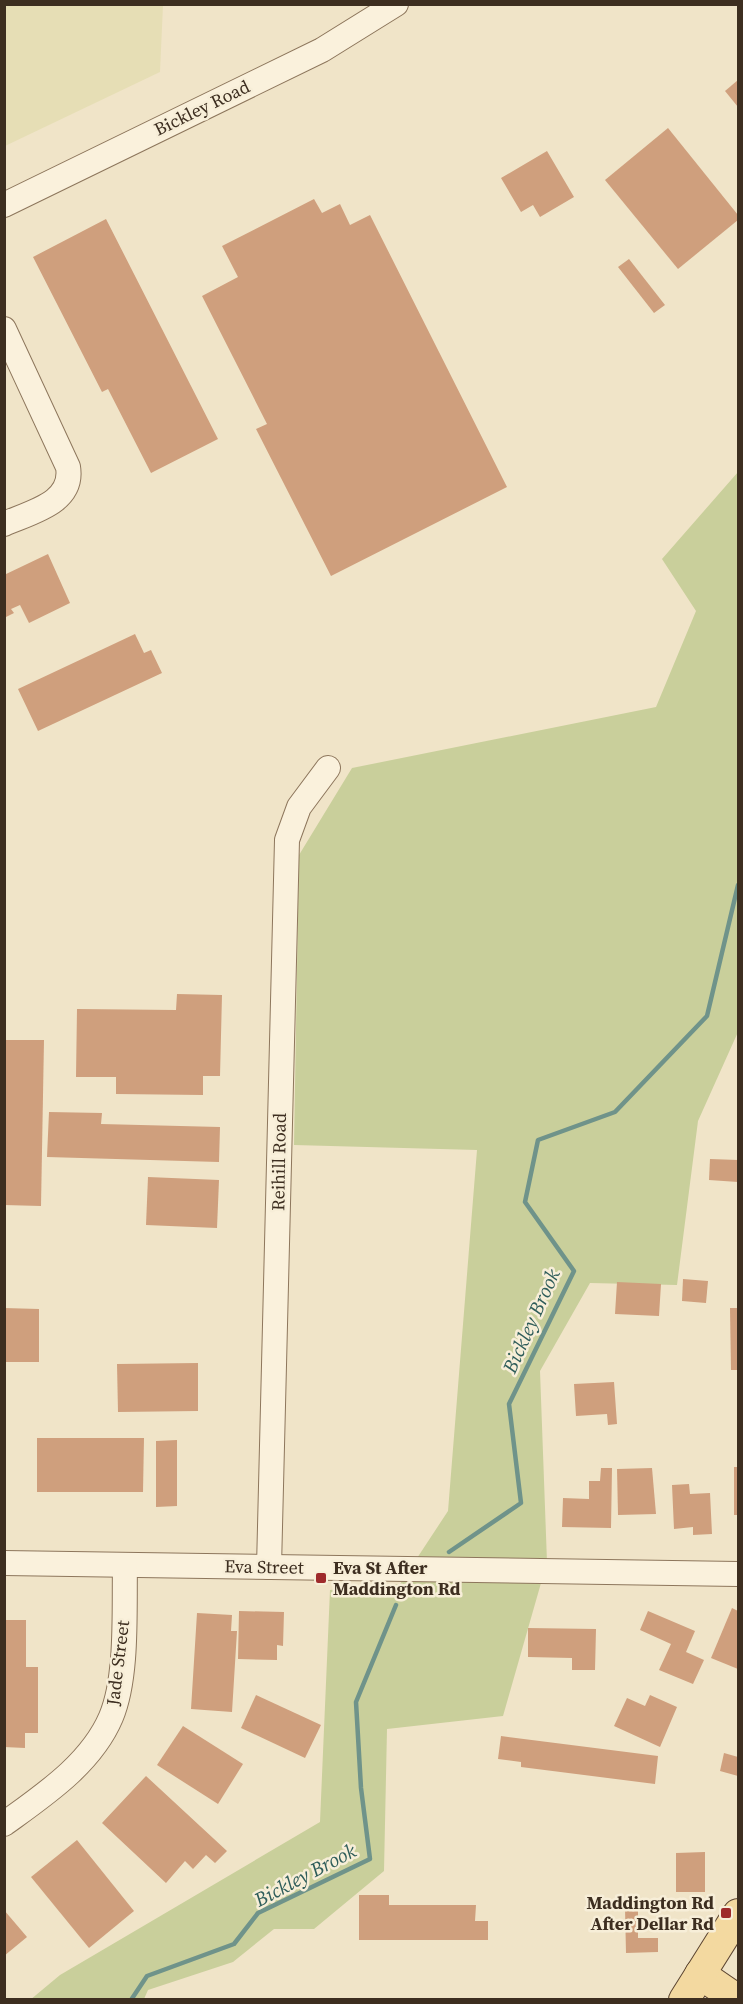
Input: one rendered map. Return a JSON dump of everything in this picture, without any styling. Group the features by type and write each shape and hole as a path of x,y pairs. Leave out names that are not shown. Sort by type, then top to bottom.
{"main road":[{"path":"738,1914 694,1991 738,2000"}],"street":[{"name":"Bickley Road","path":"4,205 322,50 396,4"},
{"path":"4,329 68,467 70,479 66,491 52,503 4,524"},
{"name":"Reihill Road","path":"269,1567 287,840 299,807 328,768"},
{"name":"Eva Street","path":"4,1563 738,1574"},
{"name":"Jade Street","path":"4,1824 68,1775 94,1746 111,1716 123,1650 125,1565"}],"shaded area":[{"path":"5,4 163,5 160,72 5,146"}],"green space":[{"path":"738,472 738,1032 698,1121 677,1285 590,1283 540,1371 547,1562 503,1716 387,1729 384,1871 314,1929 274,1929 233,1962 148,1990 144,1999 30,2000 60,1975 320,1822 330,1590 400,1584 448,1511 477,1150 294,1145 299,855 352,768 656,707 696,611 662,559"}],"building":[{"path":"738,80 738,107 725,91"},
{"path":"668,128 738,215 738,220 678,269 605,180"},
{"path":"547,151 574,197 540,217 533,205 521,212 501,178"},
{"path":"314,199 322,213 340,204 350,225 370,215 507,487 331,576 256,429 267,424 202,296 238,277 222,246"},
{"path":"106,219 218,439 151,473 108,389 102,392 33,257"},
{"path":"629,259 665,305 654,313 618,267"},
{"path":"48,554 70,603 29,623 20,605 11,609 14,613 4,618 4,575"},
{"path":"135,634 144,653 151,650 162,673 38,731 18,689"},
{"path":"177,994 222,995 220,1076 203,1076 203,1095 116,1094 116,1077 76,1077 77,1009 176,1010"},
{"path":"4,1040 44,1040 41,1206 4,1205"},
{"path":"49,1112 102,1113 101,1124 220,1127 219,1162 47,1157"},
{"path":"710,1159 738,1160 738,1182 709,1180"},
{"path":"148,1177 219,1180 217,1228 146,1225"},
{"path":"683,1279 708,1281 706,1303 682,1301"},
{"path":"617,1282 661,1284 659,1316 615,1314"},
{"path":"4,1308 39,1309 39,1362 4,1362"},
{"path":"730,1308 738,1308 738,1370 731,1370"},
{"path":"198,1363 198,1411 118,1412 117,1364"},
{"path":"614,1382 617,1424 608,1425 607,1414 576,1416 574,1384"},
{"path":"37,1438 144,1438 143,1492 37,1492"},
{"path":"177,1440 177,1506 156,1507 156,1441"},
{"path":"734,1467 738,1467 738,1515 734,1515"},
{"path":"601,1468 612,1468 611,1528 562,1527 563,1498 589,1499 589,1481 600,1481"},
{"path":"652,1468 656,1514 618,1515 617,1469"},
{"path":"689,1484 690,1494 710,1493 712,1534 693,1535 693,1527 674,1529 672,1485"},
{"path":"732,1608 738,1611 738,1669 711,1658"},
{"path":"239,1611 284,1612 283,1646 277,1645 277,1660 238,1659"},
{"path":"648,1611 695,1631 686,1652 704,1660 693,1684 659,1670 671,1644 640,1630"},
{"path":"197,1613 232,1615 231,1631 237,1631 232,1712 191,1709"},
{"path":"4,1620 26,1620 26,1667 38,1667 38,1733 25,1733 25,1748 4,1747"},
{"path":"528,1628 596,1629 595,1670 572,1670 572,1658 528,1657"},
{"path":"256,1695 321,1725 305,1758 241,1728"},
{"path":"650,1695 677,1707 660,1747 614,1726 627,1698 645,1706"},
{"path":"183,1726 243,1764 218,1804 157,1765"},
{"path":"501,1736 658,1756 655,1784 521,1767 521,1762 498,1759"},
{"path":"724,1753 738,1757 738,1776 720,1771"},
{"path":"146,1776 227,1851 215,1863 206,1855 193,1869 185,1861 166,1883 102,1823"},
{"path":"77,1840 134,1911 89,1948 31,1877"},
{"path":"705,1852 705,1892 676,1892 676,1853"},
{"path":"359,1895 389,1895 389,1905 476,1905 475,1921 488,1921 488,1940 359,1940"},
{"path":"638,1907 638,1938 658,1938 658,1952 626,1953 625,1908"},
{"path":"4,1910 27,1937 4,1956"}],"waterway":[{"name":"Bickley Brook","path":"449,1552 521,1503 509,1404 574,1271 525,1202 538,1140 615,1112 707,1016 738,885"},
{"name":"Bickley Brook","path":"131,2000 147,1976 234,1944 258,1913 370,1859 361,1788 356,1702 396,1605"}],"place":[{"name":"Eva St After Maddington Rd","path":"321,1578"},
{"name":"Maddington Rd After Dellar Rd","path":"726,1913"}]}
